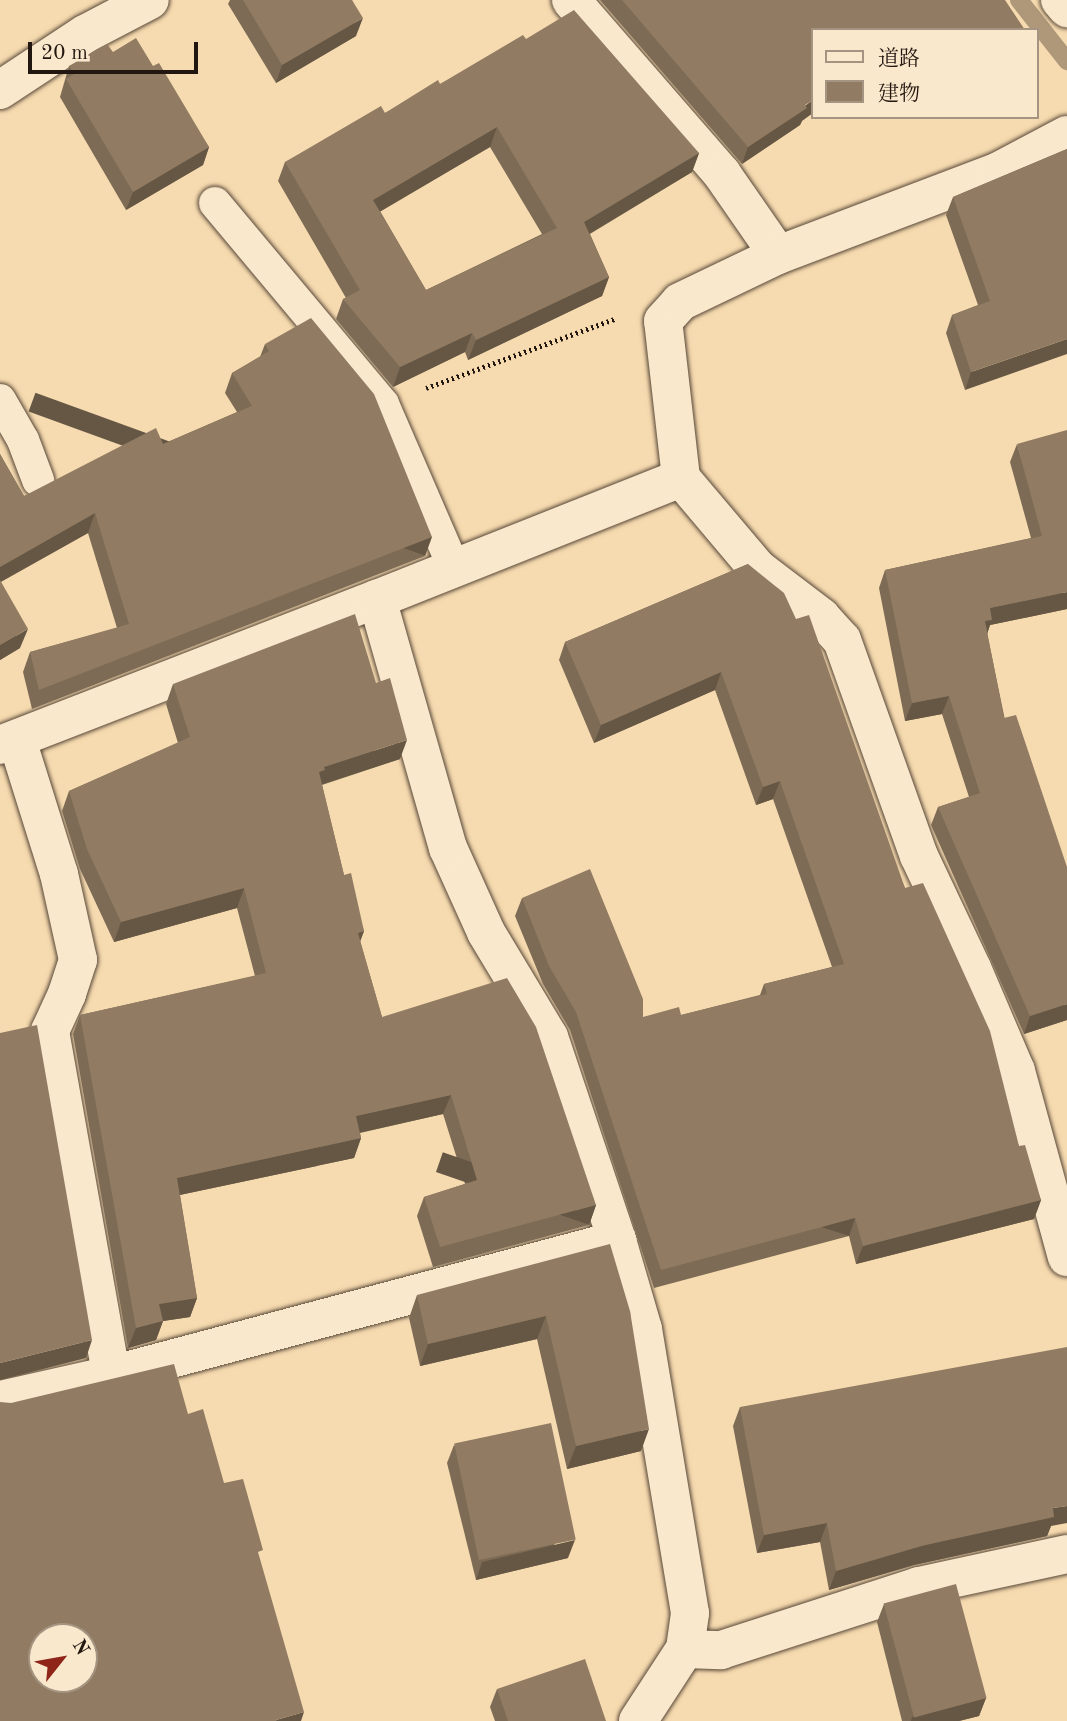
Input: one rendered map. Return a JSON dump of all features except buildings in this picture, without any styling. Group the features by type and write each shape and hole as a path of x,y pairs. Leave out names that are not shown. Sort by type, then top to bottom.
{"street":[{"path":"0,90 85,34 150,0"},
{"path":"571,0 722,174 778,255"},
{"path":"1060,0 1067,8"},
{"path":"1067,135 999,171 778,255 680,302 663,321 681,478 757,568 821,617 842,640 919,856 972,968 1016,1072 1067,1257"},
{"path":"111,1376 50,1031 67,994 78,960 59,874 9,743 681,478"},
{"path":"377,599 448,848 486,932 549,1037 617,1240 643,1329 690,1613 685,1649 638,1721"},
{"path":"0,1400 111,1376 617,1240"},
{"path":"685,1649 722,1650 919,1586 1067,1554"}],"lane":[{"path":"215,203 383,404 454,568"},
{"path":"0,400 23,440 38,480"}],"path":[{"path":"383,404 651,306 680,302"}],"waterway":[{"path":"1019,0 1067,61"}]}
